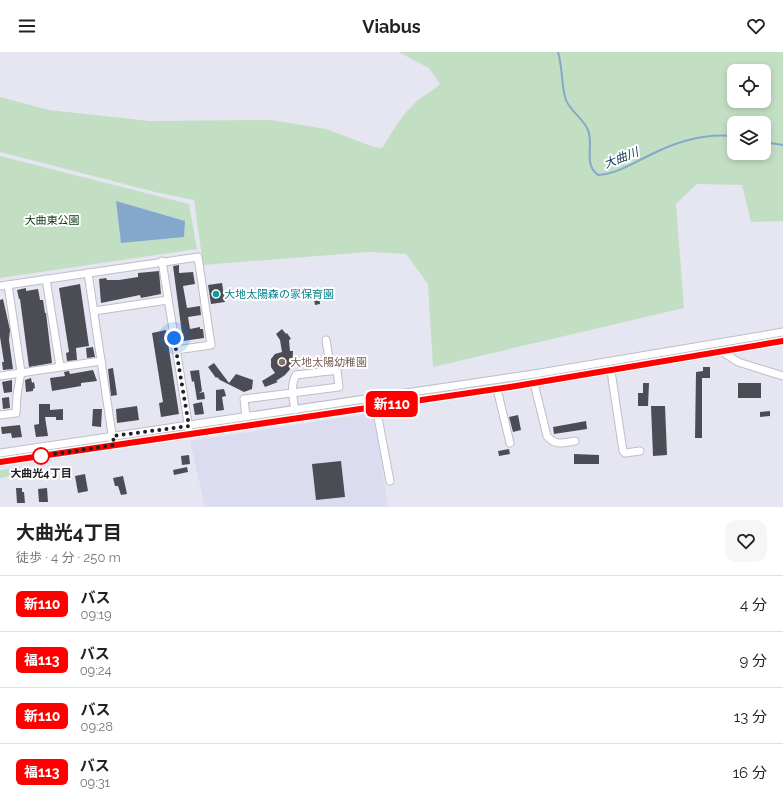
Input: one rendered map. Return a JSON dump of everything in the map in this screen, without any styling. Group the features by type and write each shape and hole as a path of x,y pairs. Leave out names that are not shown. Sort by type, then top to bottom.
{"street":[{"path":"0,286 162,261 198,257 211,344 176,350"},
{"path":"162,261 190,434"},
{"path":"88,273 114,445"},
{"path":"46,279 60,367"},
{"path":"0,415 16,413 21,372 8,285"},
{"path":"94,311 168,300"},
{"path":"0,453 588,366 783,332"},
{"path":"326,340 330,371"},
{"path":"0,462 497,389 783,341"},
{"path":"723,352 738,362 783,376"},
{"path":"0,376 101,361"},
{"path":"246,417 244,399 293,394 339,387 336,370 296,375 292,382 293,394 295,410"},
{"path":"611,371 623,451 625,453 640,451"},
{"path":"534,383 546,436 552,442 557,443 574,441"},
{"path":"497,389 510,443"},
{"path":"376,407 390,481"}],"shaded area":[{"path":"374,413 388,507 205,507 190,441"}],"green space":[{"path":"398,52 783,52 783,221 751,222 742,185 697,184 676,204 684,308 433,367 428,284 406,254 369,252 203,265 194,200 155,192 0,152 0,97 49,110 150,121 271,120 326,129 374,147 382,148 407,111 418,100 440,84 429,68"},
{"name":"大曲東公園","path":"0,156 189,204 197,249 0,278"},
{"path":"25,467 26,473 0,478 0,470"}],"water":[{"path":"116,201 185,221 184,237 121,243"}],"building":[{"path":"179,265 179,273 193,272 195,284 183,286 187,308 200,306 201,315 188,317 190,329 200,327 200,329 203,329 204,338 183,341 173,266"},
{"path":"159,271 161,294 141,298 140,295 101,303 99,279 106,278 107,280 119,280 138,277 138,273"},
{"name":"大地太陽森の家保育園","path":"222,283 225,302 211,304 208,285"},
{"path":"80,284 89,346 76,348 77,360 67,361 66,353 69,352 59,288"},
{"path":"26,288 26,291 38,289 40,300 43,300 52,363 29,367 20,299 17,290"},
{"path":"319,293 320,304 315,305 313,294"},
{"path":"3,299 10,330 9,340 13,369 3,370 2,362 4,362 0,337 0,300"},
{"path":"282,329 291,339 289,340 290,351 293,351 292,367 285,375 276,381 278,382 265,387 262,381 275,373 271,367 271,359 275,354 282,352 280,340 276,334"},
{"path":"166,330 179,414 161,417 159,403 163,402 152,333"},
{"path":"93,347 95,357 87,358 86,348"},
{"path":"214,363 229,383 236,374 253,380 252,389 244,392 217,377 216,378 208,367"},
{"path":"703,367 710,367 710,378 702,378 702,438 695,438 696,372 703,371"},
{"path":"113,368 117,395 111,396 108,369"},
{"path":"93,370 97,381 81,383 81,386 52,391 50,378 65,376 64,372 69,371 70,374"},
{"path":"199,370 202,391 199,393 204,392 205,399 197,400 194,381 192,382 190,371"},
{"path":"31,378 32,383 34,382 35,388 33,391 26,392 25,380"},
{"path":"12,380 12,392 4,393 2,382"},
{"path":"643,383 649,383 648,406 638,406 638,393 643,393"},
{"path":"738,383 761,383 761,398 738,398"},
{"path":"224,389 226,396 222,397 224,410 216,411 216,390"},
{"path":"9,397 10,408 3,409 2,398"},
{"path":"202,402 204,414 195,415 193,404"},
{"path":"39,404 50,404 50,410 63,409 63,420 56,420 56,417 45,417 48,436 36,437 34,425 39,424"},
{"path":"137,406 139,420 117,423 116,409"},
{"path":"651,406 665,406 667,455 653,456"},
{"path":"93,409 102,409 101,427 92,426"},
{"path":"770,411 770,416 760,417 760,412"},
{"path":"518,415 521,430 513,432 509,417"},
{"path":"586,421 587,429 554,434 553,427"},
{"path":"20,425 22,437 12,438 11,433 2,434 1,427"},
{"path":"509,449 510,454 499,456 498,451"},
{"path":"574,454 599,455 599,464 574,464"},
{"path":"189,455 190,464 182,465 181,456"},
{"path":"341,461 345,497 316,500 312,464"},
{"path":"187,467 188,472 174,475 173,470"},
{"path":"85,474 88,491 78,493 75,476"},
{"path":"123,476 127,494 121,495 118,486 115,486 113,478"},
{"path":"16,488 22,488 25,503 17,503"},
{"path":"47,488 48,502 39,502 38,489"}],"waterway":[{"name":"大曲川","path":"558,52 566,100 570,108 588,130 590,136 591,165 598,175 612,173 680,142 701,137 727,135"},
{"name":"大曲川","path":"771,143 783,145"}],"bus line":[{"name":"新110","path":"0,462 510,387 691,358 783,341"}],"place":[{"name":"大地太陽森の家保育園","path":"216,294"},
{"name":"大地太陽幼稚園","path":"282,362"},
{"name":"大曲光4丁目","path":"41,456"}],"route":[{"path":"41,456 114,445 113,436 189,426 174,338"}]}
